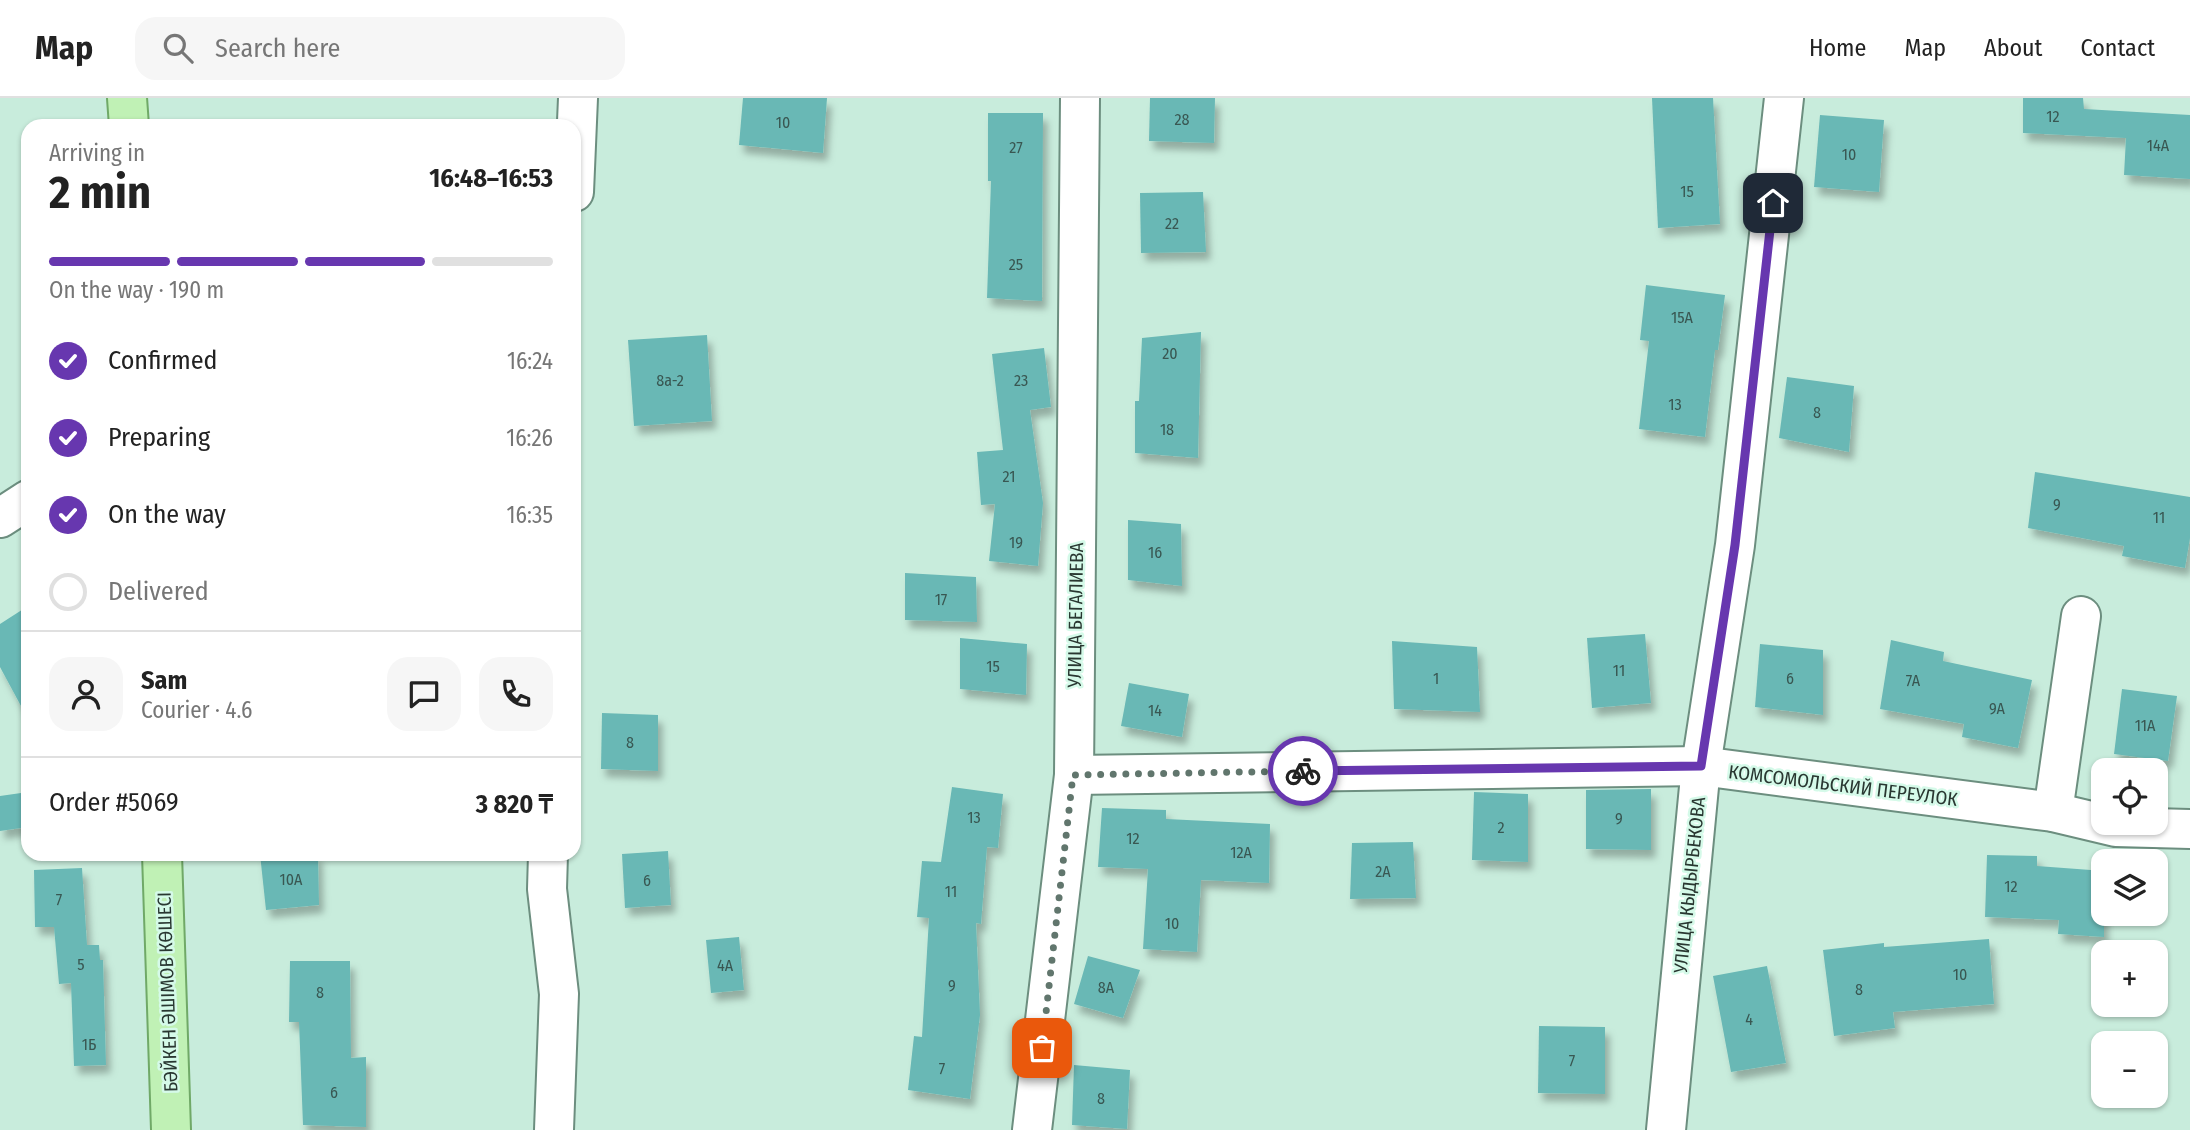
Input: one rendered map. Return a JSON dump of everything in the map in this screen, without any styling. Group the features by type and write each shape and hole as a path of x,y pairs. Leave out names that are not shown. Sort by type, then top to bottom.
{"main road":[{"path":"127,98 128,119"},
{"name":"БӘЙКЕН ӘШІМОВ КӨШЕСІ","path":"162,861 171,1130"}],"street":[{"path":"577,119 578,98"},
{"name":"УЛИЦА БЕГАЛИЕВА","path":"1032,1130 1073,775 1080,98"},
{"name":"УЛИЦА КЫДЫРБЕКОВА","path":"1666,1130 1701,766 1735,545 1784,98"},
{"path":"0,518 21,504"},
{"path":"2053,812 2081,616"},
{"name":"КОМСОМОЛЬСКИЙ ПЕРЕУЛОК","path":"1073,775 1701,766 2053,812 2116,827 2190,829"},
{"path":"548,861 547,889 559,994 554,1130"}],"building":[{"path":"743,98 827,98 823,153 739,145"},
{"path":"1150,98 1215,98 1214,143 1149,141"},
{"path":"1652,98 1713,98 1720,224 1658,228"},
{"path":"2023,98 2083,98 2084,109 2190,115 2190,179 2124,175 2126,138 2023,133"},
{"path":"988,113 1043,113 1042,301 987,298 991,181 988,181"},
{"path":"1820,115 1884,120 1879,192 1814,187"},
{"path":"1203,192 1206,252 1141,253 1140,193"},
{"path":"1646,285 1725,295 1718,350 1715,350 1705,437 1639,429 1649,341 1640,340"},
{"path":"1201,332 1198,458 1135,453 1135,401 1139,401 1142,338"},
{"path":"707,335 712,421 634,426 628,340"},
{"path":"1044,348 1051,407 1030,410 1043,503 1038,566 989,561 995,504 981,505 977,452 1003,450 992,354"},
{"path":"1787,377 1854,386 1849,452 1779,438"},
{"path":"2035,472 2190,497 2190,538 2185,568 2122,556 2124,546 2028,528"},
{"path":"1128,520 1181,524 1182,586 1128,580"},
{"path":"905,573 976,577 977,622 905,620"},
{"path":"21,610 21,706 0,667 0,624"},
{"path":"1645,634 1651,703 1592,708 1587,638"},
{"path":"960,638 1027,644 1026,695 960,689"},
{"path":"1891,640 1944,652 1943,661 2032,680 2018,748 1962,737 1964,724 1880,709"},
{"path":"1392,641 1477,647 1480,712 1394,709"},
{"path":"1760,644 1823,650 1823,715 1755,707"},
{"path":"1129,683 1189,694 1182,737 1121,726"},
{"path":"2122,689 2177,696 2168,761 2168,758 2114,754"},
{"path":"602,713 658,715 658,771 601,769"},
{"path":"952,787 1003,794 998,848 987,847 981,924 976,923 980,1015 970,1099 908,1090 914,1036 922,1037 929,918 917,917 922,861 941,862"},
{"path":"1651,789 1651,850 1586,849 1586,790"},
{"path":"1474,792 1528,794 1528,862 1472,860"},
{"path":"21,793 21,828 0,831 0,796"},
{"path":"1102,808 1166,810 1166,819 1270,824 1269,883 1201,880 1197,952 1143,949 1148,869 1098,867"},
{"path":"1413,842 1416,898 1350,899 1352,843"},
{"path":"668,851 671,905 625,908 622,854"},
{"path":"1987,855 2037,856 2037,866 2091,870 2091,926 2104,926 2104,937 2058,934 2059,920 1985,917"},
{"path":"261,861 318,861 319,905 266,910"},
{"path":"82,868 87,945 99,945 100,960 103,960 106,1065 74,1066 71,983 59,984 54,927 35,927 34,870"},
{"path":"739,937 744,990 711,993 706,940"},
{"path":"1989,939 1994,1004 1893,1012 1895,1028 1834,1036 1823,950 1884,943 1884,947"},
{"path":"1088,956 1140,970 1123,1018 1074,1004"},
{"path":"290,961 350,961 351,1058 366,1057 366,1127 303,1125 299,1022 289,1022"},
{"path":"1767,966 1786,1063 1731,1072 1713,976"},
{"path":"1539,1026 1605,1027 1605,1094 1538,1093"},
{"path":"1074,1065 1130,1070 1127,1129 1072,1125"}],"way so far":[{"path":"1042,1048 1073,775 1303,771"}],"route":[{"path":"1303,771 1701,766 1735,545 1773,203"}]}
